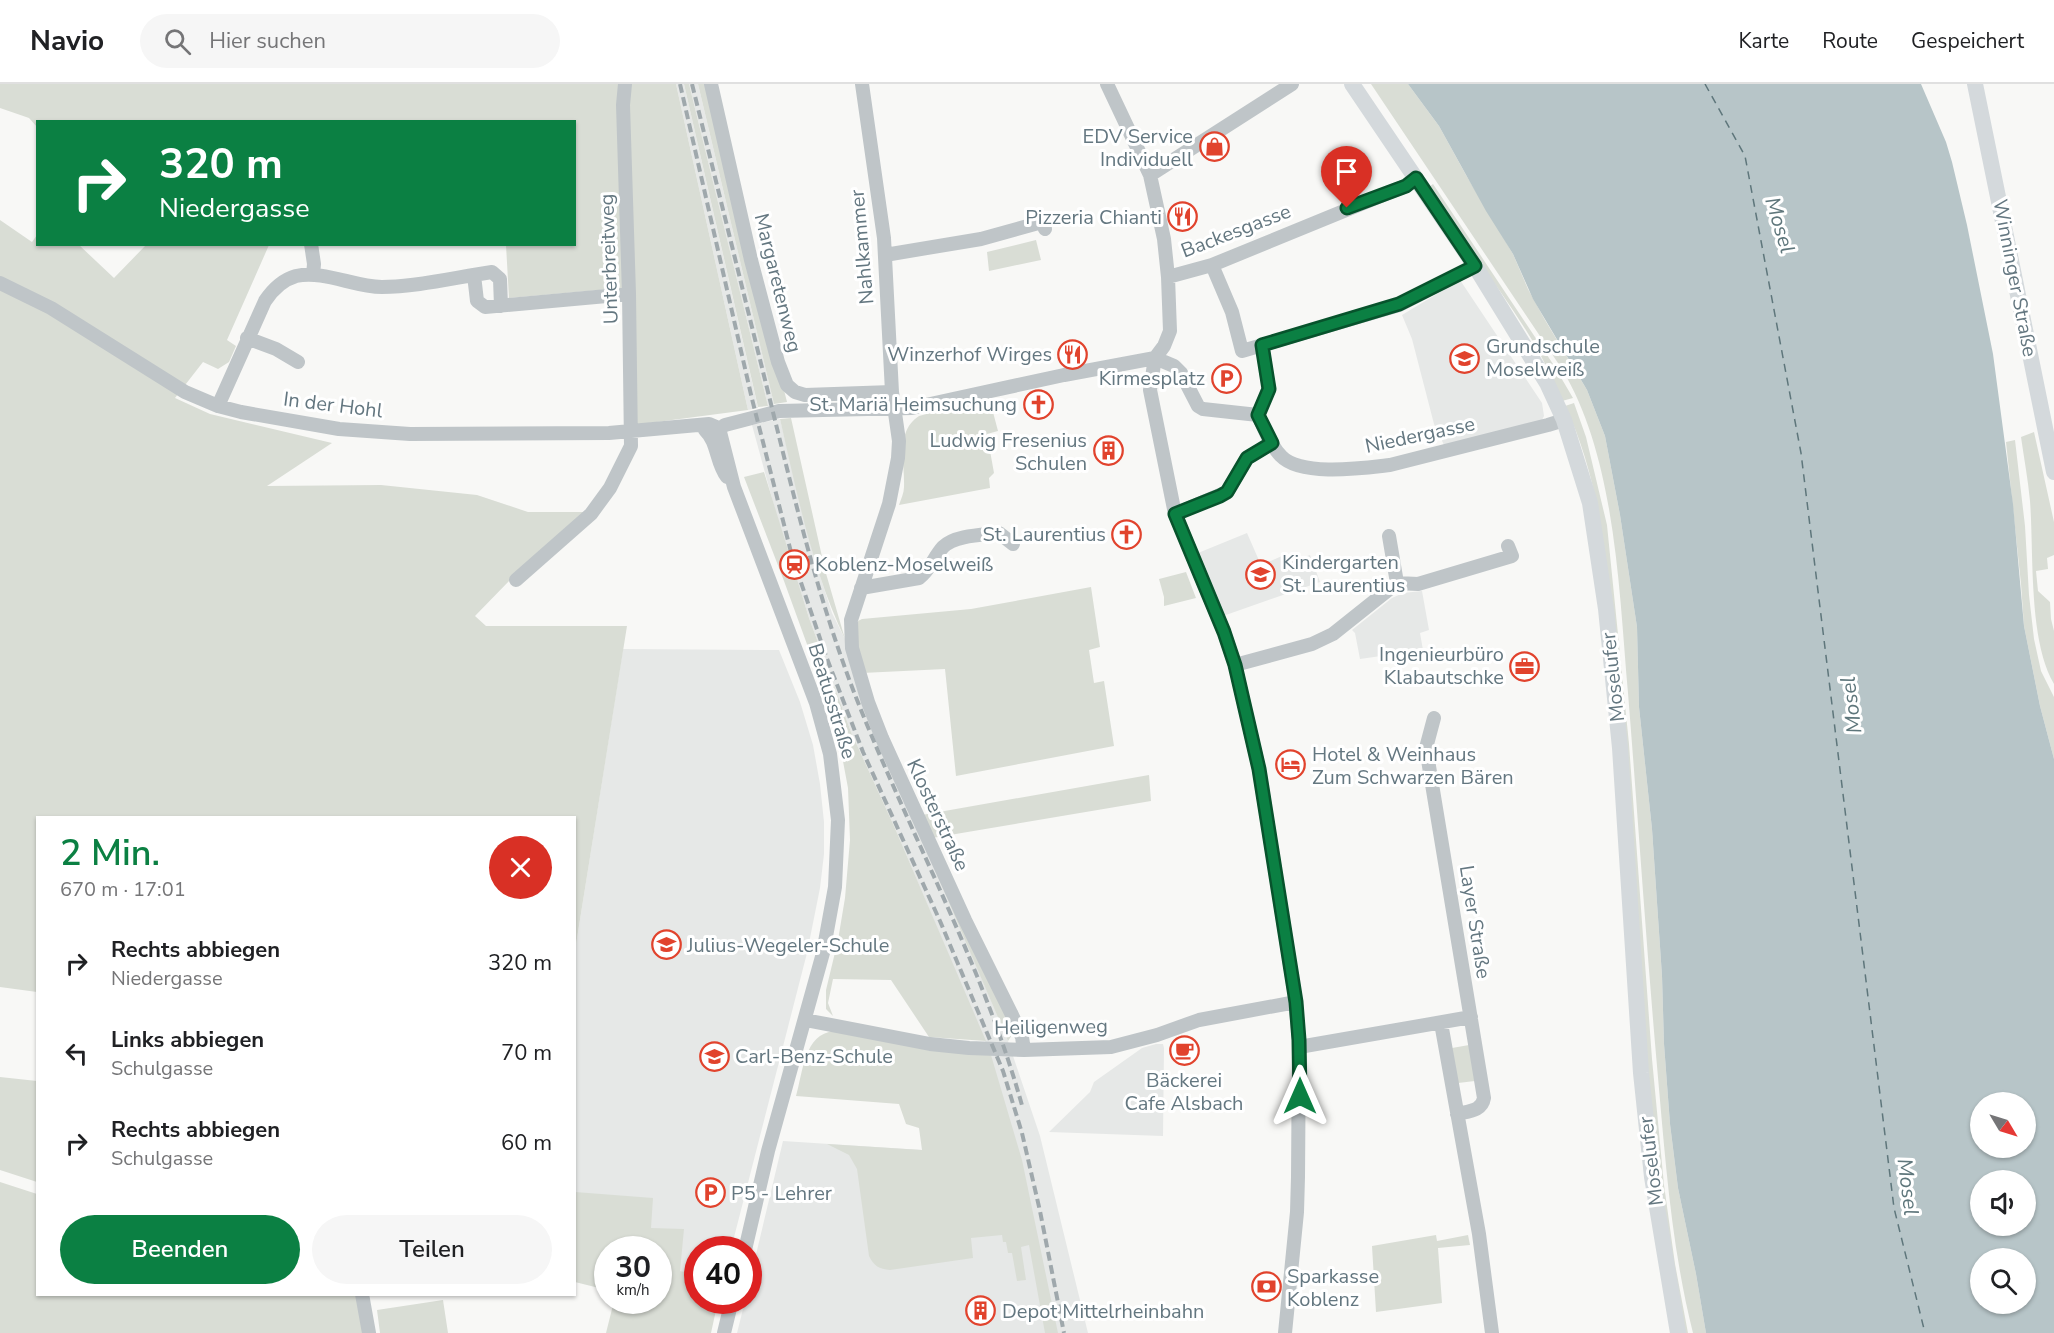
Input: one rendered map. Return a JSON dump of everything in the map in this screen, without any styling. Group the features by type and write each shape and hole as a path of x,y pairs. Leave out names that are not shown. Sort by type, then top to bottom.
{"main road":[{"name":"Moselufer","path":"1352,84 1475,266 1547,383 1564,420 1590,503 1606,609 1620,748 1629,907 1652,1177 1678,1333"},
{"name":"Winninger Straße","path":"1975,84 2054,472"}],"street":[{"name":"Unterbreitweg","path":"516,580 591,514 604,497 631,446 623,105 625,84"},
{"name":"Margaretenweg","path":"711,84 751,260 778,362 787,385 795,392 805,394 892,392"},
{"name":"Nahlkammer","path":"862,84 885,255 894,408"},
{"path":"1107,84 1150,176 1164,239 1170,331 1164,346 1155,358 1150,390 1175,514 1224,632 1235,665 1259,769 1296,1002 1299,1047 1297,1212 1285,1333"},
{"path":"1150,176 1292,84"},
{"name":"Backesgasse","path":"1168,277 1212,265 1406,186 1416,178"},
{"path":"885,255 981,239 1042,222 1045,229"},
{"path":"311,246 313,275"},
{"path":"1212,265 1232,312 1242,351 1399,304 1475,266"},
{"path":"218,406 265,301 277,286 290,278 313,275 383,287 492,272 498,276 501,306"},
{"path":"474,275 477,301 485,307 629,294"},
{"name":"In der Hohl","path":"0,283 51,308 184,392 218,406 241,412 339,429 410,434 632,432 695,425 714,432"},
{"path":"247,338 276,349 298,362"},
{"path":"714,432 750,417 789,410 912,408 1155,358 1174,366 1181,373 1198,406 1203,409 1258,415 1269,389 1262,345"},
{"name":"Klosterstraße","path":"894,408 898,458 889,504 851,620 852,648 868,702 882,738 965,920 1022,1037 1024,1050"},
{"name":"Niedergasse","path":"1258,415 1282,458 1314,469 1390,465 1564,420"},
{"name":"Beatusstraße","path":"714,432 720,466 734,487 816,703 826,736 834,779 838,849 835,887 823,953 770,1145 748,1236"},
{"path":"1175,514 1227,492 1247,458 1272,443"},
{"path":"861,588 919,578 943,547 951,541 999,533 1013,544"},
{"path":"1389,536 1397,583"},
{"path":"1235,665 1312,644 1334,634 1397,583 1418,584 1512,556 1508,546"},
{"name":"Layer Straße","path":"1434,718 1426,748 1484,1102 1479,1109 1457,1114"},
{"name":"Heiligenweg","path":"805,1020 930,1044 969,1048 1024,1050 1111,1047 1199,1020 1296,1002"},
{"path":"1299,1047 1471,1017"},
{"path":"1441,1023 1482,1255 1492,1333"},
{"path":"363,1296 369,1333"},
{"path":"724,1333 729,1314"}],"shaded area":[{"path":"0,84 676,84 748,410 634,425 633,287 509,298 506,246 576,246 576,120 36,120 36,126 29,118 0,108"},
{"path":"676,84 684,84 758,408 748,410"},
{"path":"684,84 689,84 768,406 758,407"},
{"path":"689,84 698,84 774,404 768,406"},
{"path":"698,84 707,84 787,402 774,404"},
{"path":"1371,84 1408,84 1439,126 1513,254 1545,320 1587,390 1605,436 1637,627 1639,707 1652,829 1670,1124 1678,1188 1706,1333 1693,1333 1679,1267 1670,1200 1617,569 1612,526 1594,443 1580,405 1562,369"},
{"path":"1433,184 1553,364 1573,398 1562,401 1543,360 1527,333 1429,187"},
{"path":"0,220 32,242 36,236 36,246 80,246 114,278 145,246 269,246 227,340 236,346 229,362 218,369 203,362 175,398 210,414 332,443 267,486 381,485 477,495 528,512 588,512 510,580 475,616 486,626 627,626 576,945 576,816 36,816 36,992 0,987"},
{"path":"1036,240 1041,260 989,271 987,252"},
{"name":"Grundschule Moselweiß","path":"1460,280 1542,403 1544,416 1541,422 1444,445 1434,424 1412,339 1402,315"},
{"path":"989,397 998,431 987,434 994,473 989,478 990,488 899,505 904,489 904,439 912,423 919,416"},
{"path":"1574,403 1586,437 1607,525 1629,744 1652,1059 1664,1185 1688,1333 1684,1333 1658,1185 1599,514 1585,459 1565,406"},
{"path":"791,418 825,570 845,639 823,586 799,503 780,419"},
{"path":"780,419 814,557 832,613 845,639 858,684 1008,1041 1040,1136 1088,1333 737,1333 742,1314 762,1314 760,1236 783,1141 922,1150 991,1055 894,826 851,732 809,618 776,513 752,425"},
{"path":"2034,432 2054,522 2054,555 2047,558 2048,569 2036,571 2038,591 2050,602 2054,631 2054,684 2046,666 2036,620 2030,501 2021,437"},
{"path":"2015,440 2034,639 2041,671 2054,697 2054,759 2040,706 2024,626 2006,442"},
{"path":"764,472 809,618 851,732 986,1041 929,1037 891,980 833,979 828,1003 833,1016 826,1009 826,990 845,898 850,840 848,788 836,724 744,477"},
{"name":"Kindergarten St. Laurentius","path":"1247,533 1261,565 1282,556 1285,564 1310,555 1320,582 1223,616 1198,553"},
{"path":"1186,572 1196,598 1164,606 1159,579"},
{"name":"St. Laurentius","path":"1091,587 1100,647 1089,650 1094,683 1104,681 1114,746 956,776 945,669 862,673 858,652 858,621 862,619 971,609"},
{"path":"1422,591 1429,630 1420,633 1423,650 1360,659 1355,633 1352,630 1392,598 1403,593"},
{"path":"623,649 779,650 800,702 813,745 824,822 824,854 820,888 807,953 734,1236 684,1236 684,1272 672,1270 672,1236 594,1236 594,1249 576,1249 576,945"},
{"path":"1149,775 1151,801 932,838 922,815"},
{"path":"913,818 1016,1029 1008,1041"},
{"path":"834,1031 932,1050 991,1055 1022,1160 1058,1333 1045,1333 1029,1245 1021,1247 1026,1280 1017,1281 1012,1253 1008,1253 1002,1235 971,1238 973,1258 890,1270 875,1265 869,1256 857,1169 849,1155 827,1144 922,1150 919,1128 906,1124 899,1104 796,1096 806,1056 811,1047 816,1039"},
{"path":"1163,1044 1164,1048 1163,1136 1049,1132 1090,1092 1094,1082 1142,1048"},
{"path":"1469,1045 1475,1081 1458,1083 1452,1048"},
{"path":"0,1077 36,1081 36,1182 0,1170"},
{"path":"0,1182 36,1194 36,1296 357,1296 363,1333 0,1333"},
{"path":"576,1192 653,1198 651,1228 684,1229 680,1271 684,1272 684,1314 715,1314 711,1333 606,1333 611,1314 672,1314 672,1236 594,1236 594,1287 576,1282"},
{"path":"1436,1235 1437,1241 1468,1235 1470,1245 1438,1248 1442,1303 1376,1312 1372,1246"},
{"path":"443,1300 448,1333 380,1333 377,1310"}],"water":[{"name":"Mosel","path":"1408,84 1921,84 1946,142 1952,162 1993,354 2013,504 2024,626 2040,706 2054,759 2054,1333 1706,1333 1678,1188 1670,1124 1652,829 1639,707 1637,627 1605,436 1587,390 1533,299 1513,254 1486,211 1439,126"}],"ferry route":[{"path":"1705,84 1745,156 1801,453 1894,1208 1925,1333"}],"railway":[{"path":"680,84 752,399 792,556 826,656 863,752 940,921 1003,1071 1022,1133 1064,1333"},
{"path":"692,84 788,473 839,652 873,740 966,948 987,1001 1023,1109"}],"place":[{"name":"EDV Service Individuell","path":"1214,147"},
{"name":"Pizzeria Chianti","path":"1183,217"},
{"name":"Winzerhof Wirges","path":"1073,354"},
{"name":"Grundschule Moselweiß","path":"1465,358"},
{"name":"Kirmesplatz","path":"1226,378"},
{"name":"St. Mariä Heimsuchung","path":"1038,404"},
{"name":"Ludwig Fresenius Schulen","path":"1108,451"},
{"name":"St. Laurentius","path":"1127,534"},
{"name":"Koblenz-Moselweiß","path":"794,564"},
{"name":"Kindergarten St. Laurentius","path":"1261,574"},
{"name":"Ingenieurbüro Klabautschke","path":"1525,666"},
{"name":"Hotel & Weinhaus Zum Schwarzen Bären","path":"1291,765"},
{"name":"Julius-Wegeler-Schule","path":"666,945"},
{"name":"Bäckerei Cafe Alsbach","path":"1184,1050"},
{"name":"Carl-Benz-Schule","path":"714,1056"},
{"name":"P5 - Lehrer","path":"710,1193"},
{"name":"Sparkasse Koblenz","path":"1266,1287"},
{"name":"Depot Mittelrheinbahn","path":"981,1311"}],"route":[{"path":"1300,1096 1296,1002 1259,769 1235,665 1224,632 1175,514 1227,492 1247,458 1272,443 1258,415 1269,389 1262,345 1399,304 1475,266 1416,178 1406,186 1347,208"}]}
